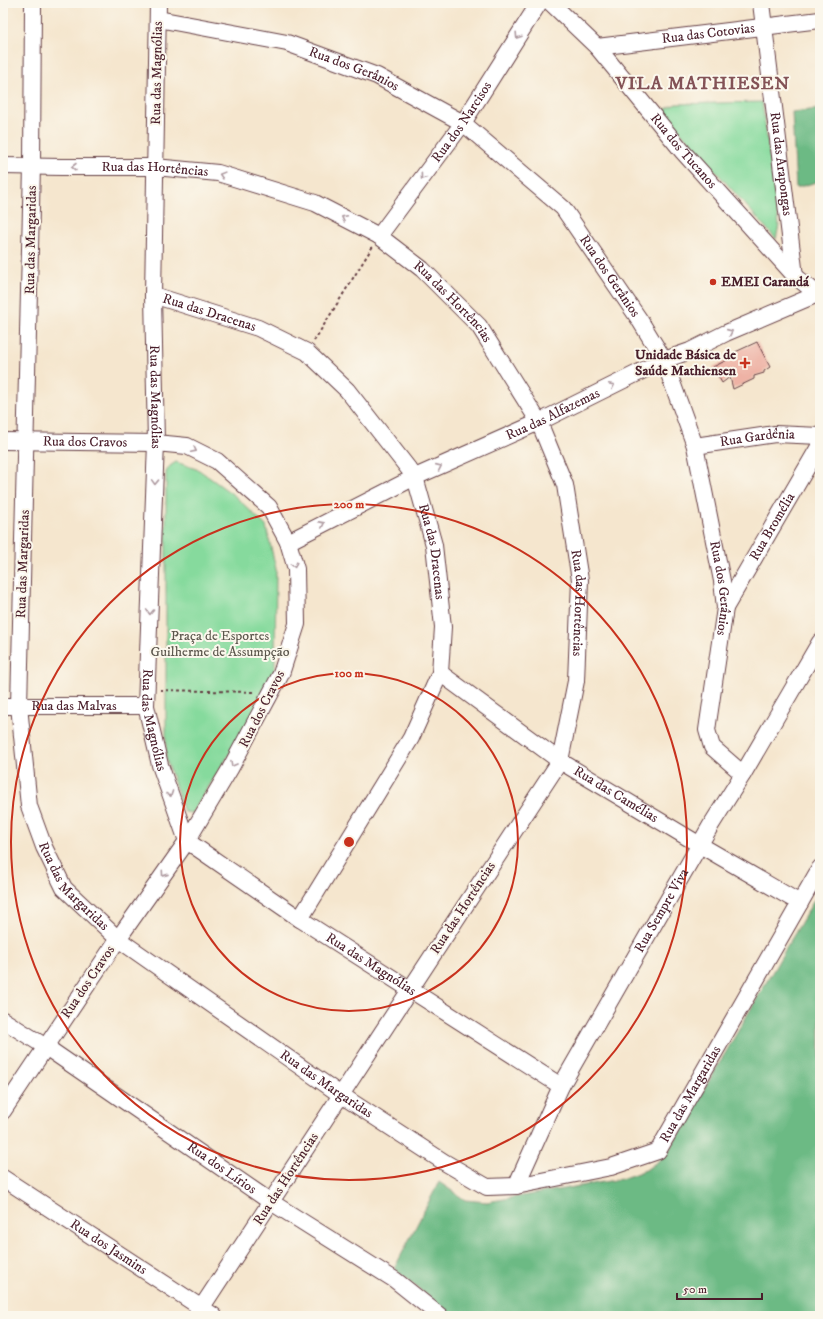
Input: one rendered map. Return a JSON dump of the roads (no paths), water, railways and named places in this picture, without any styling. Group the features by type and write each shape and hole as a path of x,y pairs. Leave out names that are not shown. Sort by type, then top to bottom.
{"street":[{"name":"Rua das Margaridas","path":"33,3 32,166 19,706 29,806 44,847 64,888 118,939 341,1095 444,1162 487,1187 516,1186 612,1167 658,1151 820,868"},
{"name":"Rua das Magnólias","path":"158,3 153,295 156,443 146,706 160,765 187,841 300,919 561,1086"},
{"name":"Rua dos Narcisos","path":"379,236 463,123 539,3"},
{"name":"Rua dos Tucanos","path":"551,3 597,47 683,152 795,276 819,294"},
{"name":"Rua das Arapongas","path":"761,3 795,276"},
{"name":"Rua dos Gerânios","path":"158,19 287,43 377,76 463,123 563,208 639,319 664,360 695,446 722,581 725,608 706,730 712,747 743,774"},
{"name":"Rua das Cotovias","path":"597,47 820,20"},
{"name":"Rua das Hortências","path":"3,166 155,167 218,173 315,203 379,236 422,270 479,326 539,422 565,485 580,580 576,681 560,760 271,1202 204,1313"},
{"name":"Rua das Alfazemas","path":"288,542 415,477 539,422 664,360 690,351 726,333 819,294"},
{"name":"Rua das Dracenas","path":"153,295 258,328 307,352 347,390 415,477 434,545 443,627 440,673 411,738 300,919"},
{"name":"Rua Gardênia","path":"695,446 775,434 820,436"},
{"name":"Rua dos Cravos","path":"3,441 156,443 187,446 217,461 269,507 288,542 296,569 297,624 281,674 272,693 187,841 57,1028 3,1111"},
{"name":"Rua Bromélia","path":"725,608 820,445"},
{"name":"Rua Sempre Viva","path":"516,1186 561,1086 711,825 743,774 820,642"},
{"name":"Rua das Camélias","path":"440,673 560,760 700,845 800,903"},
{"name":"Rua das Malvas","path":"3,706 146,706"},
{"name":"Rua dos Lírios","path":"3,1020 46,1047 271,1202 394,1280 440,1316"},
{"name":"Rua dos Jasmins","path":"3,1178 204,1313"}],"place":[{"name":"EMEI Carandá","path":"713,282"},
{"name":"Unidade Básica de Saúde Mathiensen","path":"745,363"}],"district":[{"name":"VILA MATHIESEN","path":"703,84"}],"park label":[{"name":"Praça de Esportes Guilherme de Assumpção","path":"220,644"}]}
